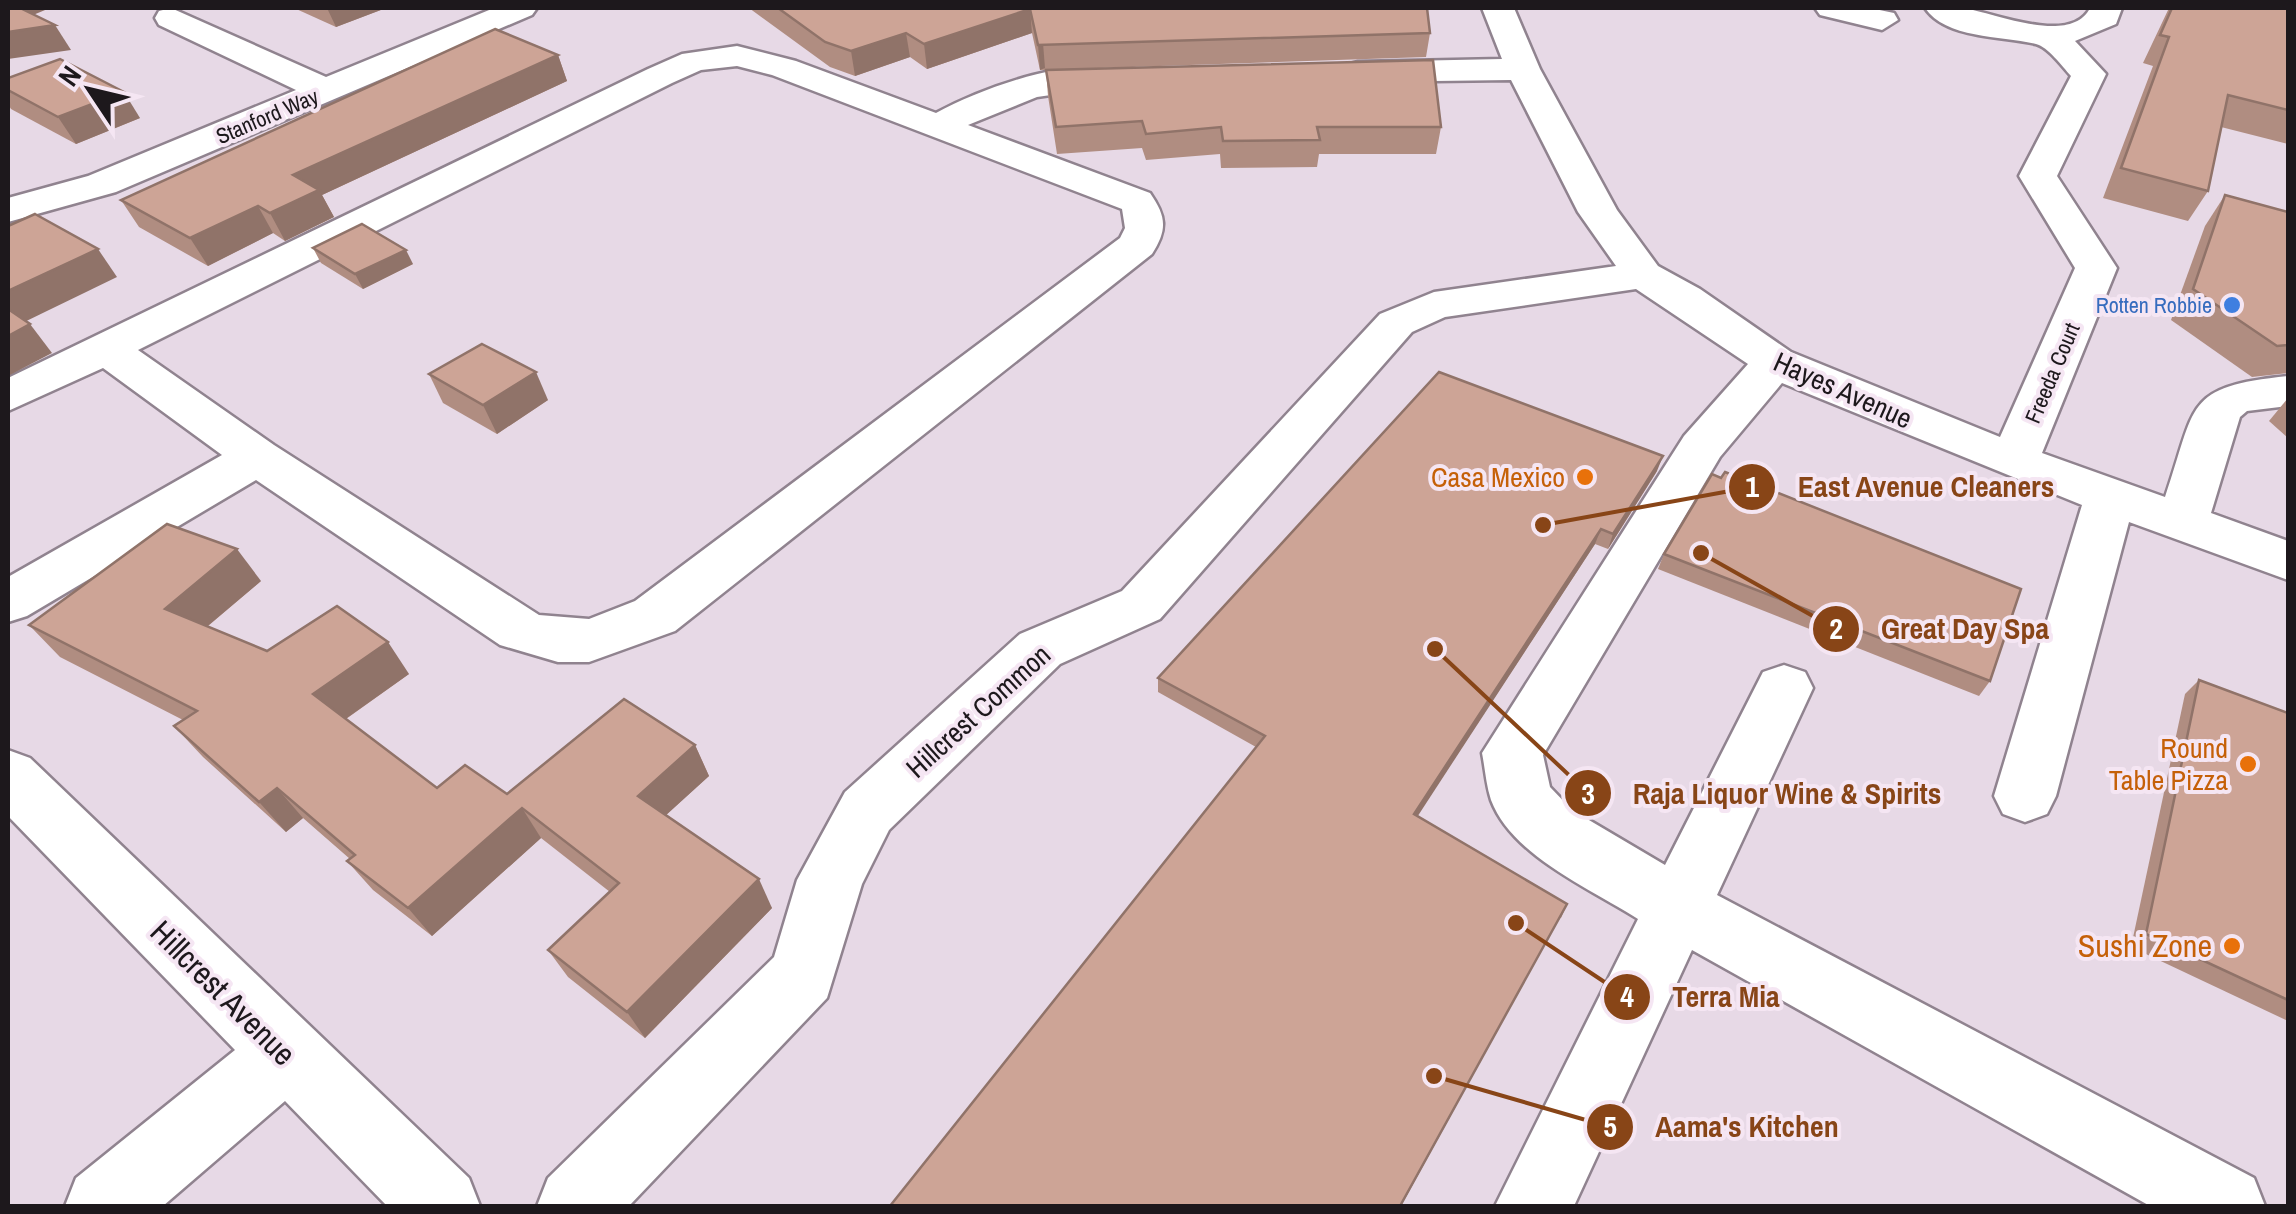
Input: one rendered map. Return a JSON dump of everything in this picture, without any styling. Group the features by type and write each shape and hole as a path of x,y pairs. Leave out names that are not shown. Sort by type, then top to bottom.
{"street":[{"name":"Stanford Way","path":"8,210 102,184 521,8"},
{"name":"Hayes Avenue","path":"1498,8 1523,70 1598,212 1643,275 1685,298 1775,362 2014,462 2288,560"},
{"path":"1832,8 1882,20"},
{"path":"1940,8 1979,23 2046,33 2094,26 2105,18 2106,8"},
{"path":"171,18 328,91"},
{"name":"Freeda Court","path":"2014,462 2096,268 2038,176 2089,74 2046,33"},
{"path":"8,396 105,348 694,61 756,58 1136,201 1144,213 1145,228 1137,245 654,616 609,636 558,644 520,630 257,457 105,348"},
{"path":"1328,73 1523,70"},
{"path":"935,128 999,95 1045,82 1152,76"},
{"name":"Hillcrest Common","path":"576,1206 803,976 830,880 867,811 1040,649 1141,604 1396,324 1434,305 1643,275"},
{"path":"1775,362 1701,447 1512,753 1522,799 1550,829 1678,908 2226,1206"},
{"path":"2182,522 2218,411 2232,398 2288,391"},
{"path":"8,602 257,457"},
{"path":"2025,796 2110,496"},
{"path":"1534,1206 1784,688"},
{"name":"Hillcrest Avenue","path":"8,776 284,1055 441,1206"},
{"path":"104,1206 284,1055"}],"building":[{"path":"8,8 20,8 55,25 8,32"},
{"path":"778,8 1427,8 1430,33 1038,45 1030,9 924,44 906,33 851,51 825,42"},
{"path":"2172,8 2288,8 2288,110 2228,95 2208,191 2121,168 2169,37 2160,35"},
{"path":"495,29 558,55 293,175 319,190 270,213 258,206 190,238 121,200"},
{"path":"60,59 124,92 58,117 8,90 8,78"},
{"path":"1433,60 1441,127 1317,127 1320,140 1223,141 1221,127 1146,134 1142,121 1056,127 1046,70"},
{"path":"2225,195 2288,212 2288,345 2277,346 2193,289"},
{"path":"35,214 98,249 8,291 8,226"},
{"path":"362,224 406,250 355,274 313,248"},
{"path":"8,309 30,324 8,336"},
{"path":"482,344 536,372 483,405 429,374"},
{"path":"1439,372 1663,456 1613,534 1601,529 1414,814 1567,904 1400,1206 890,1206 1265,736 1158,678"},
{"path":"1725,472 2021,589 1990,681 1664,554 1712,474 1721,478"},
{"path":"167,524 237,549 165,609 267,651 337,606 388,642 313,694 437,788 465,765 507,794 624,699 695,745 638,796 759,879 627,1012 548,950 619,883 522,808 408,908 347,861 355,855 277,788 259,802 174,726 197,711 29,625"},
{"path":"2199,680 2288,713 2288,1000 2146,934"}],"place":[{"name":"Rotten Robbie","path":"2232,305"},
{"name":"Casa Mexico","path":"1585,477"},
{"name":"East Avenue Cleaners","path":"1543,525"},
{"name":"Great Day Spa","path":"1701,553"},
{"name":"Raja Liquor Wine & Spirits","path":"1435,649"},
{"name":"Round Table Pizza","path":"2248,764"},
{"name":"Terra Mia","path":"1516,923"},
{"name":"Sushi Zone","path":"2232,946"},
{"name":"Aama's Kitchen","path":"1434,1076"}]}
